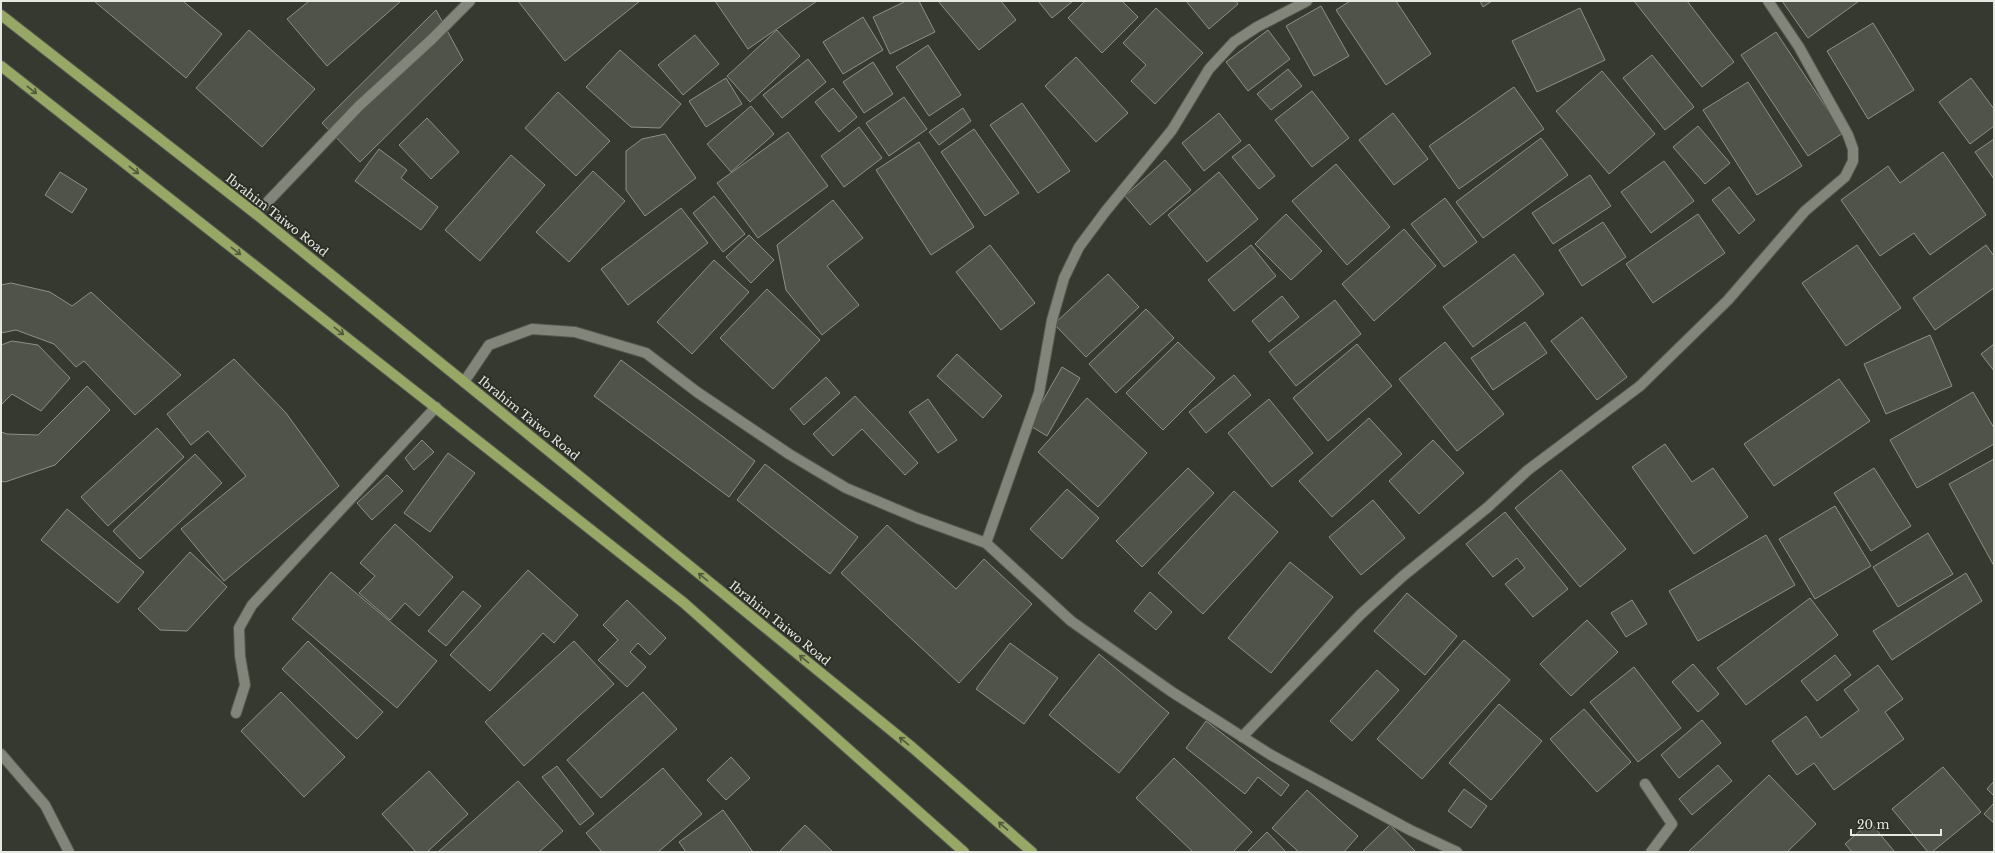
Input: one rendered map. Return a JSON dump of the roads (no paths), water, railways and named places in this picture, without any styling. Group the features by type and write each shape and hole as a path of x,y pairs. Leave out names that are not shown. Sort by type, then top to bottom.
{"main road":[{"name":"Ibrahim Taiwo Road","path":"1,15 256,214 464,382 913,748 1032,852"},
{"path":"1,66 684,603 964,852"}],"street":[{"path":"256,214 360,106 432,40 470,1"},
{"path":"986,543 1039,393 1052,320 1064,278 1079,247 1105,212 1172,130 1209,69 1234,42 1258,27 1307,1"},
{"path":"1242,737 1361,614 1403,576 1488,507 1528,470 1640,386 1728,300 1762,264 1805,211 1845,177 1853,162 1853,149 1848,135 1798,47 1768,1"},
{"path":"464,382 489,345 532,329 575,332 646,353 703,396 789,454 846,488 917,518 986,543 1071,621 1172,692 1271,755 1410,830 1457,852"},
{"path":"236,713 245,685 240,656 239,628 252,605 436,407"},
{"path":"1,754 45,805 69,852"},
{"path":"1645,784 1672,824 1651,852"}]}
